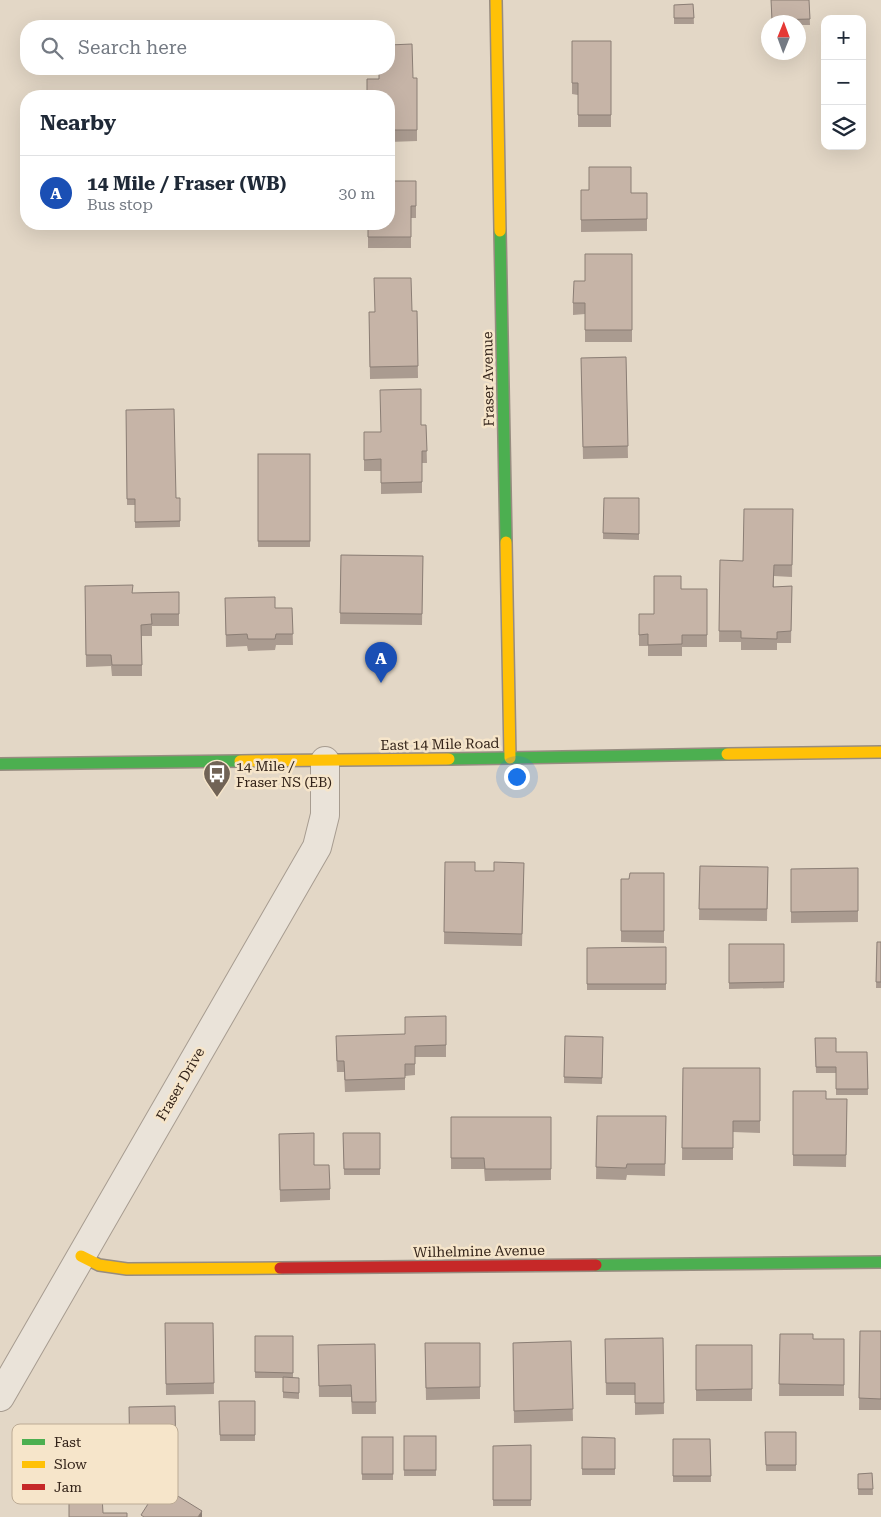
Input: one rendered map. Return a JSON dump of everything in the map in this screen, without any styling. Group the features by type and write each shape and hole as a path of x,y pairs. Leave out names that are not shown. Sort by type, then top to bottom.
{"street":[{"name":"Fraser Avenue","path":"496,0 510,758"},
{"name":"East 14 Mile Road","path":"0,764 881,752"},
{"name":"Fraser Drive","path":"0,1397 316,847 325,815 325,761"},
{"name":"Wilhelmine Avenue","path":"81,1256 99,1265 127,1269 881,1262"}],"building":[{"path":"771,0 809,0 810,19 806,19 806,15 772,15"},
{"path":"693,4 694,18 674,18 674,5"},
{"path":"572,41 611,41 611,115 578,115 578,83 572,83"},
{"path":"412,44 413,78 417,78 417,130 395,130 395,90 367,90 367,79 379,79 379,75 395,75 395,45"},
{"path":"589,167 631,167 631,193 647,193 647,219 581,220 581,190 589,190"},
{"path":"395,181 416,181 416,206 411,206 411,237 368,237 368,230 395,230"},
{"path":"585,254 632,254 632,330 585,330 585,303 573,303 574,281 585,281"},
{"path":"374,278 411,278 412,311 417,311 418,366 370,367 369,312 375,312"},
{"path":"626,357 628,446 583,447 581,358"},
{"path":"421,389 421,425 426,425 427,451 422,451 422,482 381,483 381,459 364,460 364,432 381,432 380,390"},
{"path":"174,409 176,498 180,498 180,521 135,522 135,499 127,499 126,410"},
{"path":"258,454 310,454 310,541 258,541"},
{"path":"604,498 639,498 639,534 603,533"},
{"path":"744,509 793,509 792,565 774,565 773,587 792,586 791,631 777,632 777,639 741,638 741,631 719,631 720,560 743,561"},
{"path":"341,555 423,556 422,614 340,613"},
{"path":"654,576 681,576 681,589 707,589 707,635 682,635 682,644 648,645 648,634 639,635 639,614 654,614"},
{"path":"133,585 132,593 179,592 179,614 151,614 152,624 141,625 142,665 112,665 111,655 86,655 85,586"},
{"path":"275,597 275,608 292,608 293,634 276,634 275,639 248,639 247,634 226,635 225,598"},
{"path":"445,862 475,862 475,871 494,871 494,862 524,863 522,934 444,932"},
{"path":"700,866 768,867 767,909 699,909"},
{"path":"858,868 858,911 791,912 791,869"},
{"path":"630,873 664,873 664,931 621,931 621,879 629,879"},
{"path":"877,942 881,942 881,982 876,982"},
{"path":"729,944 784,944 784,982 729,983"},
{"path":"666,947 666,984 587,984 587,948"},
{"path":"446,1016 446,1045 415,1046 415,1064 405,1064 405,1078 345,1080 344,1061 337,1061 336,1036 405,1034 405,1017"},
{"path":"565,1036 603,1037 602,1078 564,1077"},
{"path":"815,1038 836,1038 836,1052 867,1052 868,1089 836,1089 836,1067 816,1067"},
{"path":"683,1068 760,1068 760,1121 733,1121 733,1148 682,1148"},
{"path":"793,1091 826,1091 826,1099 847,1099 846,1155 793,1155"},
{"path":"597,1116 666,1116 665,1164 627,1164 626,1168 596,1167"},
{"path":"451,1117 551,1117 551,1169 485,1169 484,1158 451,1158"},
{"path":"314,1133 314,1165 329,1165 330,1189 280,1190 279,1134"},
{"path":"343,1133 380,1133 380,1169 344,1169"},
{"path":"165,1323 213,1323 214,1383 166,1384"},
{"path":"860,1331 881,1331 881,1399 859,1398"},
{"path":"780,1334 813,1334 813,1339 844,1339 844,1385 779,1384"},
{"path":"255,1336 293,1336 293,1373 255,1372"},
{"path":"663,1338 664,1403 635,1403 635,1383 606,1383 605,1339"},
{"path":"571,1341 573,1409 514,1411 513,1343"},
{"path":"425,1343 480,1343 480,1387 426,1388"},
{"path":"375,1344 376,1402 352,1402 351,1385 319,1386 318,1345"},
{"path":"696,1345 752,1345 752,1389 696,1390"},
{"path":"283,1377 299,1378 299,1393 283,1392"},
{"path":"219,1401 255,1401 255,1435 220,1435"},
{"path":"175,1406 175,1424 129,1424 129,1407"},
{"path":"765,1432 796,1432 796,1465 766,1465"},
{"path":"404,1436 436,1436 436,1470 404,1470"},
{"path":"362,1437 393,1437 393,1474 362,1474"},
{"path":"582,1437 615,1438 615,1469 582,1469"},
{"path":"673,1439 710,1439 711,1476 673,1476"},
{"path":"531,1445 531,1500 493,1500 493,1446"},
{"path":"872,1473 873,1489 858,1489 858,1474"},
{"path":"178,1496 202,1511 198,1517 144,1517 141,1515 148,1504 178,1504"},
{"path":"69,1504 102,1504 103,1513 127,1513 127,1517 69,1517"}],"traffic: fast":[{"path":"500,231 506,542"},
{"path":"449,759 727,754"},
{"path":"0,764 240,761"},
{"path":"596,1265 881,1262"}],"traffic: slow":[{"path":"496,0 500,231"},
{"path":"506,542 510,758"},
{"path":"727,754 881,752"},
{"path":"240,761 449,759"},
{"path":"81,1256 99,1265 127,1269 280,1268"}],"traffic: jam":[{"path":"280,1268 596,1265"}],"place":[{"name":"14 Mile / Fraser (WB)","path":"381,683"},
{"name":"14 Mile / Fraser NS (EB)","path":"217,798"}]}
